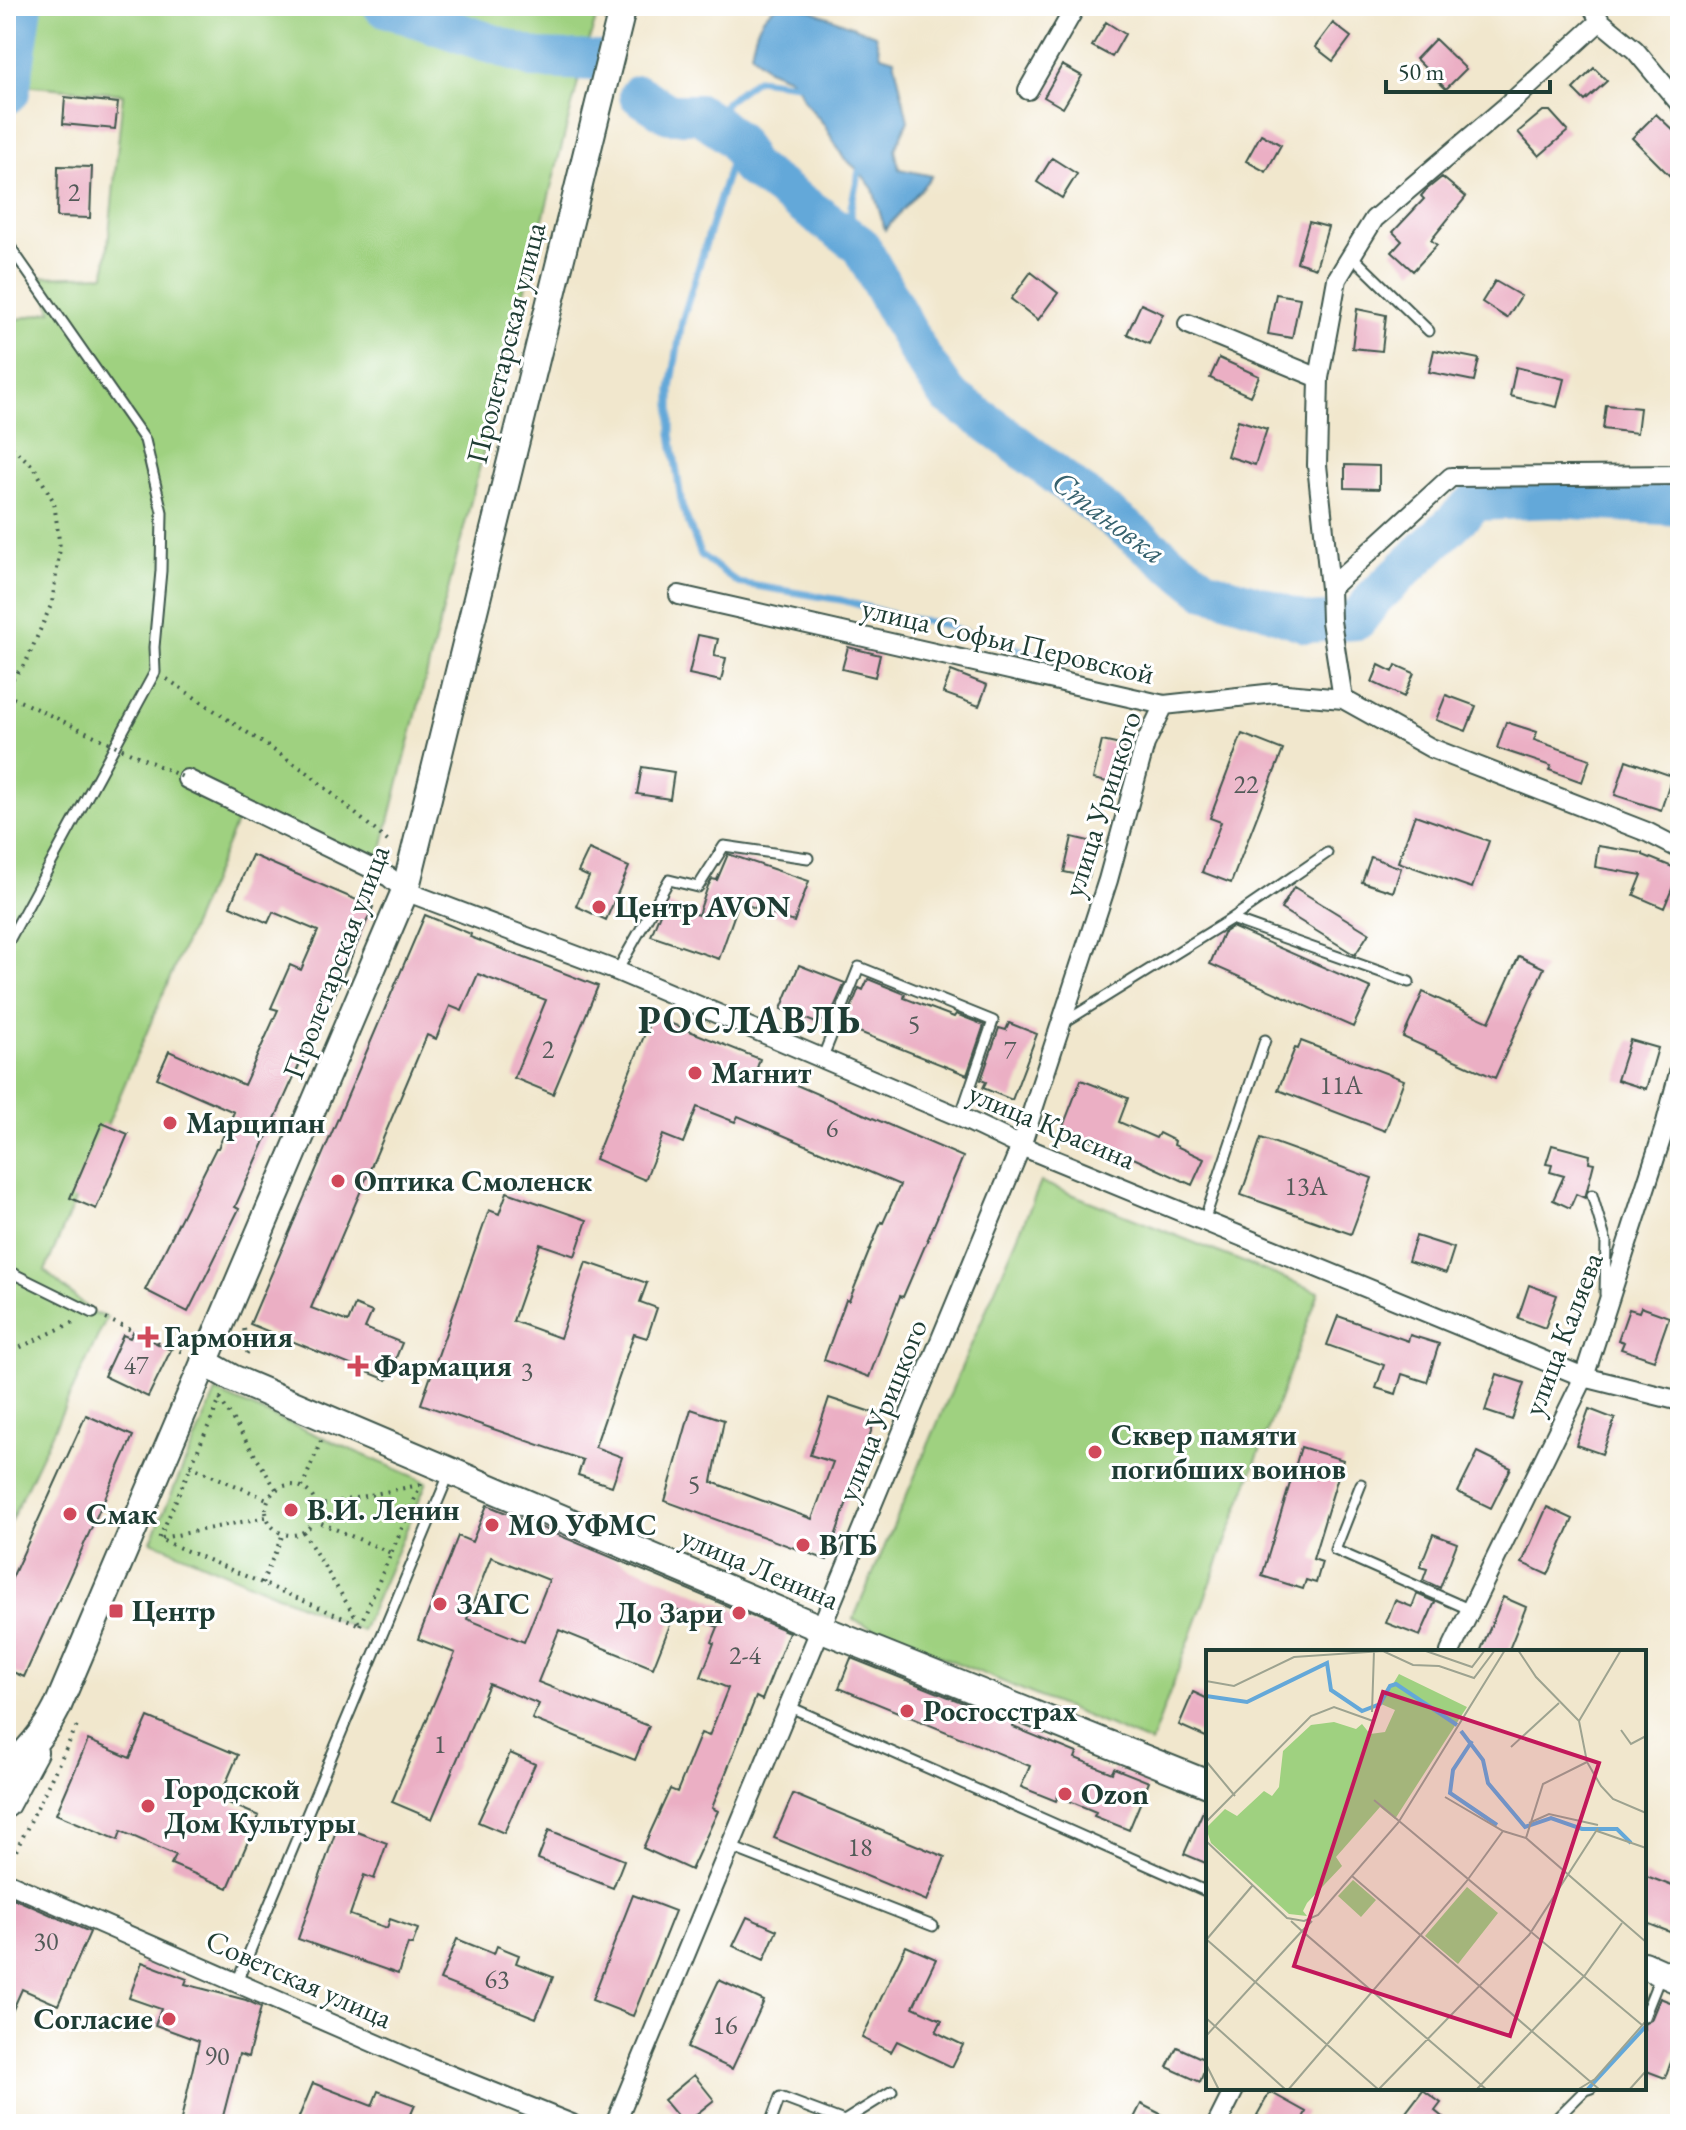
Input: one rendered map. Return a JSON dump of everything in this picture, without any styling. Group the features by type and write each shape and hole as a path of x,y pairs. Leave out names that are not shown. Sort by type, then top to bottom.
{"main road":[{"name":"Пролетарская улица","path":"6,1804 51,1721 405,891 623,6"},
{"name":"улица Ленина","path":"204,1362 232,1378 822,1629 1206,1783"},
{"name":"Пролетарская улица","path":"6,1769 15,1763 51,1721"}],"street":[{"path":"1028,90 1076,6"},
{"path":"1343,699 1331,621 1317,465 1319,378 1337,279 1374,219 1516,98 1596,14 1635,50 1680,104"},
{"path":"1188,324 1319,378"},
{"path":"1330,588 1451,477 1680,475"},
{"name":"улица Софьи Перовской","path":"679,595 1164,705 1275,693 1343,699 1431,748 1647,832 1680,849"},
{"name":"улица Урицкого","path":"615,2124 1021,1146 1108,880 1145,744 1164,705"},
{"name":"улица Красина","path":"187,779 389,877 405,891 617,971 1021,1146 1584,1377 1680,1401"},
{"name":"улица Каляева","path":"1451,1650 1584,1377 1664,1130 1680,1069"},
{"name":"Советская улица","path":"6,1882 425,2065 572,2124"},
{"path":"1217,2124 1234,2090"}],"lane":[{"path":"6,241 145,440 162,512 155,672 6,946"},
{"path":"1352,256 1429,331"},
{"path":"617,971 669,880 698,887 724,846 808,858"},
{"path":"1063,1023 1231,919 1327,853"},
{"path":"1231,919 1409,982"},
{"path":"822,1059 859,967 993,1021 960,1117"},
{"path":"1204,1221 1265,1040"},
{"path":"1592,1195 1606,1242 1604,1313"},
{"path":"6,1270 93,1313"},
{"path":"237,1982 450,1472"},
{"path":"1361,1484 1335,1550 1471,1610"},
{"path":"790,1707 1206,1891"},
{"path":"731,1847 933,1926"},
{"path":"1646,2012 1662,1973"},
{"path":"1551,2124 1585,2090"},
{"path":"770,2124 780,2097 847,2123 892,2091"}],"path":[{"path":"6,442 34,467 54,502 60,548 52,603 26,662 6,687"},
{"path":"155,672 308,773 396,848"},
{"path":"6,697 187,779"},
{"path":"6,1354 93,1313 204,1362"},
{"path":"220,1398 234,1405"},
{"path":"159,1539 220,1398"},
{"path":"220,1398 276,1489"},
{"path":"302,1487 321,1441"},
{"path":"190,1466 267,1499"},
{"path":"407,1478 421,1485"},
{"path":"289,1484 302,1487 311,1495 316,1506 314,1520 303,1532 283,1534 272,1527 265,1508 267,1499 276,1489 289,1484"},
{"path":"316,1506 421,1485"},
{"path":"360,1625 421,1485"},
{"path":"159,1539 266,1517"},
{"path":"314,1520 391,1553"},
{"path":"303,1532 360,1625"},
{"path":"262,1583 283,1534"},
{"path":"159,1539 360,1625"},
{"path":"6,1871 80,1720"}],"green space":[{"path":"23,6 600,6 378,864 241,811 45,1271 93,1313 107,1317 6,1531 6,322 52,311 40,277 105,275 123,94 11,84"},
{"path":"1041,1182 1319,1292 1151,1743 853,1620"},
{"path":"216,1392 427,1482 362,1631 151,1541"}],"water":[{"path":"778,6 800,6 875,35 881,55 894,59 908,121 895,149 899,169 932,176 885,230 873,189 843,157 823,123 804,101 797,84 767,69 751,53 762,20"}],"building":[{"path":"1106,22 1125,34 1112,57 1092,46"},
{"path":"1333,23 1351,37 1333,61 1315,47"},
{"path":"1435,39 1466,69 1446,89 1416,59"},
{"path":"1062,65 1082,76 1063,108 1044,97"},
{"path":"1594,68 1607,81 1585,101 1573,89"},
{"path":"65,97 118,103 115,129 63,124"},
{"path":"1543,111 1550,111 1568,131 1539,156 1518,132"},
{"path":"1656,114 1680,137 1680,166 1670,176 1632,138"},
{"path":"1261,134 1281,145 1266,172 1246,161"},
{"path":"1052,158 1077,174 1062,198 1037,182"},
{"path":"58,166 92,167 90,218 57,217"},
{"path":"1442,177 1466,197 1431,240 1437,245 1413,271 1392,252 1402,241 1393,232 1424,199 1421,196 1426,190"},
{"path":"1309,222 1328,227 1316,268 1297,262"},
{"path":"1031,272 1058,293 1038,320 1011,299"},
{"path":"1495,281 1521,296 1507,318 1482,302"},
{"path":"1276,294 1300,298 1292,338 1268,334"},
{"path":"1141,304 1163,314 1149,344 1127,334"},
{"path":"1357,309 1386,315 1382,351 1352,348"},
{"path":"1434,350 1479,359 1474,381 1429,372"},
{"path":"1219,358 1259,376 1250,396 1210,378"},
{"path":"1516,367 1564,379 1557,407 1510,396"},
{"path":"1606,405 1640,408 1637,433 1603,429"},
{"path":"1238,420 1267,429 1255,465 1227,456"},
{"path":"1345,465 1379,466 1379,489 1345,488"},
{"path":"698,635 718,639 714,656 726,658 721,681 689,674"},
{"path":"848,647 880,655 875,677 842,669"},
{"path":"1379,665 1393,672 1396,665 1414,673 1404,697 1372,682"},
{"path":"951,671 987,685 979,706 943,693"},
{"path":"1446,695 1476,706 1466,731 1436,720"},
{"path":"1506,722 1537,732 1534,740 1590,759 1582,782 1549,770 1551,766 1497,748"},
{"path":"1242,734 1283,750 1231,883 1202,872 1221,822 1210,818"},
{"path":"1102,741 1125,746 1117,784 1093,779"},
{"path":"1626,760 1672,776 1661,810 1615,795"},
{"path":"642,767 674,772 670,799 637,794"},
{"path":"1415,815 1489,841 1472,888 1398,862"},
{"path":"1072,837 1097,843 1089,877 1064,872"},
{"path":"1598,846 1643,853 1680,870 1664,908 1634,895 1642,875 1595,867"},
{"path":"589,849 629,867 606,920 576,906 589,877 578,872"},
{"path":"728,854 809,881 794,922 739,902 719,959 651,936 664,903 698,915 708,886 712,879 717,880"},
{"path":"252,855 373,907 320,1029 316,1028 235,1207 239,1209 188,1312 145,1290 234,1112 157,1078 169,1051 244,1085 278,1010 271,1008 290,965 301,970 318,931 273,912 268,923 230,906"},
{"path":"1371,857 1401,868 1393,892 1362,882"},
{"path":"1294,887 1369,933 1355,955 1281,909"},
{"name":"Оптика Смоленск","path":"425,915 471,934 470,937 598,986 553,1094 514,1078 546,1000 478,974 462,1011 450,1006 436,1039 427,1035 311,1308 348,1322 355,1305 372,1312 365,1328 402,1343 387,1380 250,1324"},
{"path":"1232,927 1371,988 1353,1027 1210,964 1223,933"},
{"path":"1519,956 1544,968 1495,1078 1403,1037 1423,992 1489,1022"},
{"path":"799,965 845,983 827,1023 818,1019 816,1023 781,1009"},
{"path":"868,979 905,994 904,998 984,1025 967,1075 844,1026 859,988 863,990"},
{"path":"652,1016 760,1059 757,1068 963,1157 903,1297 900,1296 869,1377 824,1360 846,1300 849,1301 881,1222 900,1185 738,1116 735,1122 697,1107 683,1143 663,1135 645,1180 595,1159"},
{"path":"1009,1023 1037,1034 1012,1100 983,1088 986,1082 981,1080 999,1028 1006,1030"},
{"path":"1630,1040 1658,1048 1646,1089 1617,1080"},
{"path":"1301,1041 1404,1080 1385,1131 1278,1090 1295,1048 1298,1049"},
{"path":"1081,1080 1128,1098 1119,1122 1156,1138 1159,1133 1175,1141 1174,1145 1204,1159 1192,1185 1062,1129"},
{"path":"102,1123 128,1134 96,1209 70,1198"},
{"path":"1261,1138 1372,1178 1351,1234 1241,1195"},
{"path":"1552,1145 1590,1155 1589,1162 1594,1163 1585,1198 1576,1194 1570,1208 1553,1200 1564,1176 1550,1172 1552,1165 1546,1164"},
{"path":"507,1192 587,1220 575,1256 540,1244 513,1321 560,1338 586,1262 647,1283 640,1302 657,1308 647,1338 634,1334 595,1447 622,1457 612,1486 578,1475 583,1460 421,1404 489,1210 499,1214"},
{"path":"1416,1236 1454,1248 1446,1273 1408,1261"},
{"path":"1529,1285 1557,1295 1545,1328 1518,1318"},
{"path":"1641,1307 1669,1317 1654,1360 1621,1349 1624,1342 1618,1340 1629,1309 1639,1312"},
{"path":"1338,1316 1408,1341 1410,1335 1439,1344 1427,1382 1402,1374 1396,1394 1376,1388 1384,1365 1327,1345"},
{"path":"133,1332 171,1350 148,1397 104,1376 123,1335 130,1338"},
{"path":"1497,1374 1524,1383 1512,1420 1485,1411"},
{"path":"829,1398 877,1414 827,1560 665,1501 691,1409 724,1420 712,1482 812,1519 833,1462 810,1455"},
{"path":"1589,1409 1615,1419 1602,1454 1576,1445"},
{"name":"Смак","path":"86,1415 133,1436 24,1677 6,1669 6,1591"},
{"path":"1301,1447 1343,1460 1313,1559 1322,1562 1316,1583 1306,1580 1303,1589 1262,1576"},
{"path":"1478,1452 1511,1468 1491,1508 1458,1492"},
{"path":"487,1505 789,1632 762,1700 756,1697 712,1808 718,1811 691,1870 643,1848 670,1789 677,1792 701,1733 709,1736 728,1688 701,1677 718,1627 676,1610 653,1668 559,1630 538,1682 649,1726 635,1760 532,1719 539,1704 489,1684 432,1819 392,1802 455,1653 418,1639 458,1536 472,1542","holes":["491,1557 549,1580 524,1642 467,1619"]},
{"path":"1547,1507 1573,1519 1548,1575 1522,1563"},
{"path":"1433,1534 1457,1543 1440,1588 1423,1580 1427,1569 1420,1567"},
{"path":"1417,1594 1435,1602 1420,1636 1386,1623 1395,1600 1412,1607"},
{"path":"1503,1597 1526,1607 1509,1650 1481,1650"},
{"path":"851,1658 1014,1723 1013,1727 1077,1753 1075,1758 1112,1773 1114,1768 1149,1782 1129,1830 1094,1816 1096,1812 1058,1796 1056,1801 1021,1787 1030,1766 839,1688"},
{"path":"1193,1692 1206,1698 1206,1737 1179,1725"},
{"name":"Городской Дом Культуры","path":"148,1717 238,1755 219,1799 259,1816 228,1888 171,1864 176,1855 121,1831 118,1840 56,1814 88,1740 130,1758"},
{"path":"510,1753 535,1764 504,1833 478,1822"},
{"path":"793,1794 945,1857 927,1901 774,1838"},
{"path":"1206,1804 1206,1863 1184,1854"},
{"path":"338,1825 387,1843 374,1879 364,1875 350,1915 387,1928 390,1919 418,1929 412,1945 408,1944 398,1974 298,1939"},
{"path":"549,1830 624,1860 613,1888 538,1859"},
{"path":"1646,1876 1680,1889 1680,1936 1646,1923"},
{"path":"6,1895 90,1932 58,2005 22,1989 6,2025"},
{"path":"633,1895 675,1911 633,2016 592,2000"},
{"path":"747,1917 777,1930 764,1960 733,1946"},
{"path":"457,1939 494,1954 497,1946 519,1955 516,1963 553,1977 536,2018 440,1980"},
{"path":"906,1946 936,1959 913,2007 942,2020 936,2032 963,2045 952,2067 897,2041 891,2052 862,2038"},
{"path":"142,1962 187,1979 185,1984 261,2007 248,2057 239,2054 221,2124 180,2124 199,2041 155,2025 161,2009 129,1998"},
{"path":"719,1980 764,2001 732,2069 687,2048"},
{"path":"1660,1998 1680,2006 1680,2035 1665,2078 1646,2071 1646,2023 1651,2020"},
{"path":"1177,2047 1206,2060 1200,2082 1167,2067"},
{"path":"694,2075 714,2100 684,2124 664,2100"},
{"path":"313,2083 372,2106 378,2091 415,2105 408,2121 414,2124 296,2124"},
{"path":"1423,2090 1441,2103 1435,2111 1451,2124 1397,2124"},
{"path":"1270,2092 1306,2112 1300,2124 1273,2124 1257,2115"},
{"path":"1141,2104 1180,2124 1131,2124"}],"waterway":[{"name":"Становка","path":"6,95 10,92 23,6"},
{"name":"Становка","path":"383,6 536,59 599,61"},
{"path":"712,122 727,101 757,79 797,84"},
{"name":"Становка","path":"639,95 669,114 699,114 718,126 737,142 750,167 860,245 919,353 948,395 1205,589 1307,623 1357,620 1373,599 1476,501 1557,498 1680,506"},
{"path":"737,142 682,321 671,389 671,434 682,506 701,555 738,583 841,600 941,624 1046,658 1109,673"},
{"path":"852,240 851,207 859,171"}],"place":[{"name":"Центр AVON","path":"599,907"},
{"name":"Магнит","path":"695,1073"},
{"name":"Марципан","path":"170,1123"},
{"name":"Оптика Смоленск","path":"338,1181"},
{"name":"Гармония","path":"148,1337"},
{"name":"Фармация","path":"358,1366"},
{"name":"Сквер памяти погибших воинов","path":"1095,1452"},
{"name":"В.И. Ленин","path":"291,1510"},
{"name":"Смак","path":"70,1514"},
{"name":"МО УФМС","path":"492,1525"},
{"name":"ВТБ","path":"803,1545"},
{"name":"ЗАГС","path":"440,1604"},
{"name":"Центр","path":"116,1611"},
{"name":"До Зари","path":"739,1613"},
{"name":"Росгосстрах","path":"907,1711"},
{"name":"Ozon","path":"1065,1794"},
{"name":"Городской Дом Культуры","path":"148,1806"},
{"name":"Согласие","path":"169,2019"}],"district":[{"name":"РОСЛАВЛЬ","path":"750,1020"}]}
